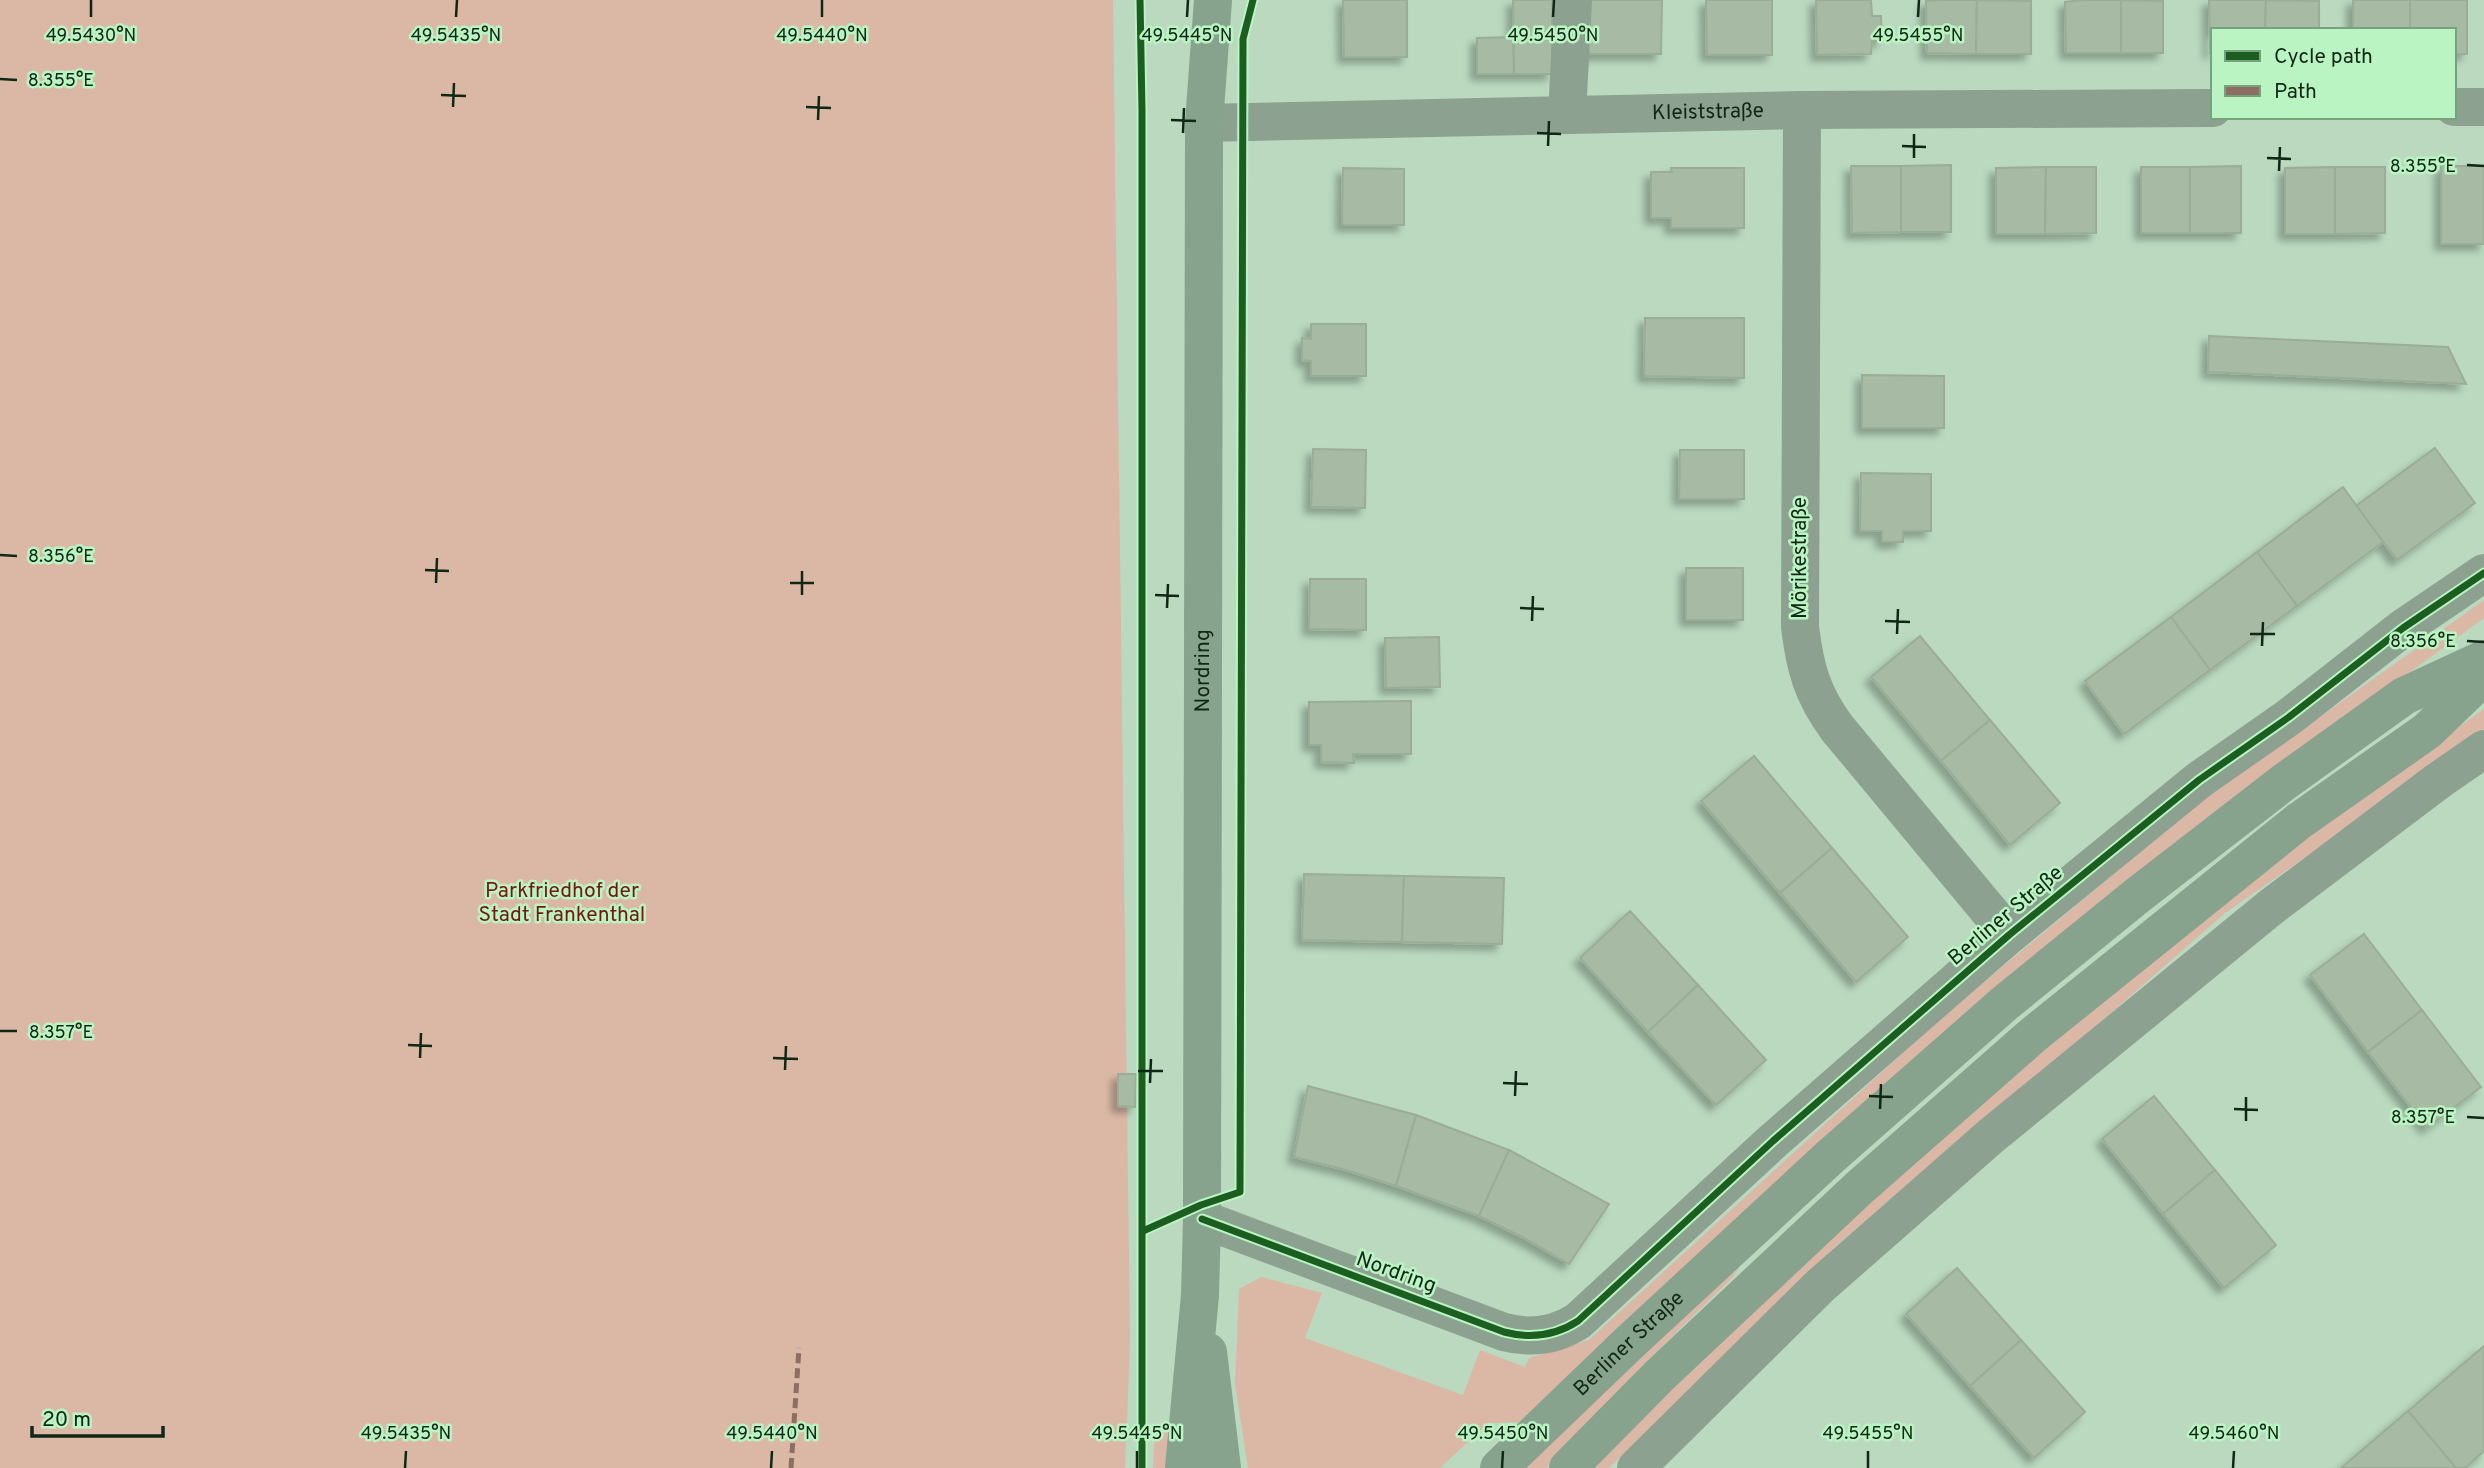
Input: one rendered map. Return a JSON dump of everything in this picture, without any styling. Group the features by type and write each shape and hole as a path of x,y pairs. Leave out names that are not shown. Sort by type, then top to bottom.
{"main road":[{"name":"Nordring","path":"1189,0 1204,123"},
{"name":"Nordring","path":"1184,1468 1200,1295 1202,1219 1204,123 1213,0"},
{"name":"Berliner Straße","path":"1499,1468 1830,1157 2036,978 2284,782 2382,711 2404,696 2484,659"},
{"name":"Berliner Straße","path":"1568,1468 1661,1374 1859,1188 2033,1035 2299,821 2427,731 2484,676"},
{"name":"Nordring","path":"1200,1295 1216,1404 1222,1468"}],"street":[{"path":"1567,115 1573,0"},
{"path":"2456,107 2484,107"},
{"name":"Kleiststraße","path":"1204,123 1802,110 2211,108"},
{"name":"Mörikestraße","path":"1802,110 1800,627 1810,683 1821,707 1837,728 2008,935"},
{"name":"Berliner Straße","path":"1578,1321 1773,1141 2008,935 2199,780 2289,717 2403,628 2484,573"},
{"path":"1636,1468 1820,1286 1991,1136 2271,907 2438,780 2484,749"},
{"name":"Nordring","path":"1202,1219 1512,1334 1538,1336 1560,1332 1578,1321"}],"green space":[{"name":"Parkfriedhof der Stadt Frankenthal","path":"0,0 1113,0 1130,1343 1125,1468 0,1468"},
{"path":"2484,600 2484,618 2335,727 1526,1422 1488,1423 1440,1468 1248,1468 1235,1384 1239,1289 1261,1277 1322,1293 1305,1338 1463,1395 1480,1350 1525,1367 1529,1358 1589,1340 1941,1018 2198,804"},
{"path":"2484,709 2484,729 2378,807 2225,913 2070,1049 1837,1245 1609,1468 1588,1468 1828,1234 2216,902"},
{"path":"1744,1259 1733,1277 1640,1368 1546,1468 1521,1468"},
{"path":"1155,1423 1181,1424 1179,1468 1153,1468"}],"building":[{"path":"1343,0 1407,0 1407,57 1344,57"},
{"path":"1513,0 1552,0 1552,74 1514,74"},
{"path":"1583,0 1662,0 1661,54 1583,54"},
{"path":"1706,0 1772,0 1772,55 1707,55"},
{"path":"1816,0 1871,0 1872,16 1881,16 1882,41 1872,41 1871,54 1817,55"},
{"path":"1977,0 1976,54 1927,53 1926,1"},
{"path":"1977,0 2031,1 2031,54 1976,54"},
{"path":"2121,0 2121,53 2066,53 2065,2"},
{"path":"2121,0 2163,1 2163,53 2121,53"},
{"path":"2209,0 2266,0 2265,28 2211,28 2210,53"},
{"path":"2266,0 2319,1 2319,28 2265,28"},
{"path":"2353,0 2410,0 2410,28 2353,28"},
{"path":"2410,0 2467,0 2467,54 2456,54 2456,28 2410,28"},
{"path":"1513,37 1514,74 1477,74 1477,38"},
{"path":"1951,165 1951,232 1901,232 1901,166"},
{"path":"1851,166 1901,166 1901,232 1852,233"},
{"path":"2241,166 2241,233 2190,233 2190,167"},
{"path":"2441,166 2484,166 2484,244 2441,244"},
{"path":"2046,167 2045,234 1996,234 1996,168"},
{"path":"2046,167 2096,167 2096,233 2045,234"},
{"path":"2141,167 2190,167 2190,233 2141,233"},
{"path":"2335,167 2335,234 2285,234 2285,168"},
{"path":"2335,167 2385,167 2385,233 2335,234"},
{"path":"1343,168 1404,169 1404,225 1342,225"},
{"path":"1671,168 1744,168 1744,228 1671,228 1671,218 1651,218 1651,172 1672,172"},
{"path":"1645,318 1744,318 1744,378 1644,376"},
{"path":"1311,324 1366,324 1366,376 1311,376 1311,361 1302,360 1302,338 1311,339"},
{"path":"2209,336 2448,347 2466,384 2208,372"},
{"path":"1862,375 1944,376 1944,428 1862,428"},
{"path":"2435,448 2475,503 2397,560 2356,506"},
{"path":"1313,449 1366,450 1365,508 1311,507"},
{"path":"1680,450 1744,450 1744,499 1679,499"},
{"path":"1861,473 1931,474 1931,531 1903,531 1903,542 1882,542 1882,531 1860,531"},
{"path":"2343,487 2383,542 2297,606 2257,552"},
{"path":"2257,552 2297,606 2210,670 2171,617"},
{"path":"1686,568 1743,568 1743,620 1686,620"},
{"path":"1310,579 1366,579 1366,630 1309,629"},
{"path":"2171,617 2210,670 2124,734 2085,681"},
{"path":"1920,636 1990,720 1941,761 1871,677"},
{"path":"1439,637 1440,687 1386,688 1385,638"},
{"path":"1411,701 1411,754 1353,754 1354,763 1321,762 1321,745 1309,745 1309,702"},
{"path":"1990,720 2060,803 2010,845 1941,761"},
{"path":"1754,756 1832,848 1780,893 1701,801"},
{"path":"1832,848 1908,937 1856,982 1780,893"},
{"path":"1304,874 1404,876 1402,942 1302,940"},
{"path":"1404,876 1504,878 1502,944 1402,942"},
{"path":"1630,911 1698,985 1648,1032 1580,958"},
{"path":"2364,934 2422,1010 2368,1052 2310,975"},
{"path":"1698,985 1766,1060 1716,1105 1648,1032"},
{"path":"2422,1010 2481,1087 2427,1128 2368,1052"},
{"path":"1118,1074 1136,1074 1135,1107 1118,1106"},
{"path":"1308,1086 1416,1115 1396,1186 1294,1157"},
{"path":"2154,1096 2215,1170 2163,1214 2102,1139"},
{"path":"1416,1115 1509,1150 1479,1216 1396,1186"},
{"path":"1509,1150 1609,1204 1569,1264 1479,1216"},
{"path":"2215,1170 2276,1245 2224,1288 2163,1214"},
{"path":"1957,1268 2021,1340 1970,1386 1906,1314"},
{"path":"2021,1340 2085,1412 2034,1458 1970,1386"},
{"path":"2484,1346 2484,1451 2465,1468 2456,1468 2408,1411"},
{"path":"2408,1411 2456,1468 2341,1468"}],"marked path":[{"path":"791,1468 799,1348"}],"cycle path":[{"path":"1140,0 1142,1468"},
{"path":"1143,1231 1201,1205 1240,1192 1243,39 1253,0"},
{"path":"1202,1219 1504,1332 1542,1335 1569,1326 1578,1321 1773,1141 2009,935 2199,780 2289,717 2403,628 2484,573"}]}
